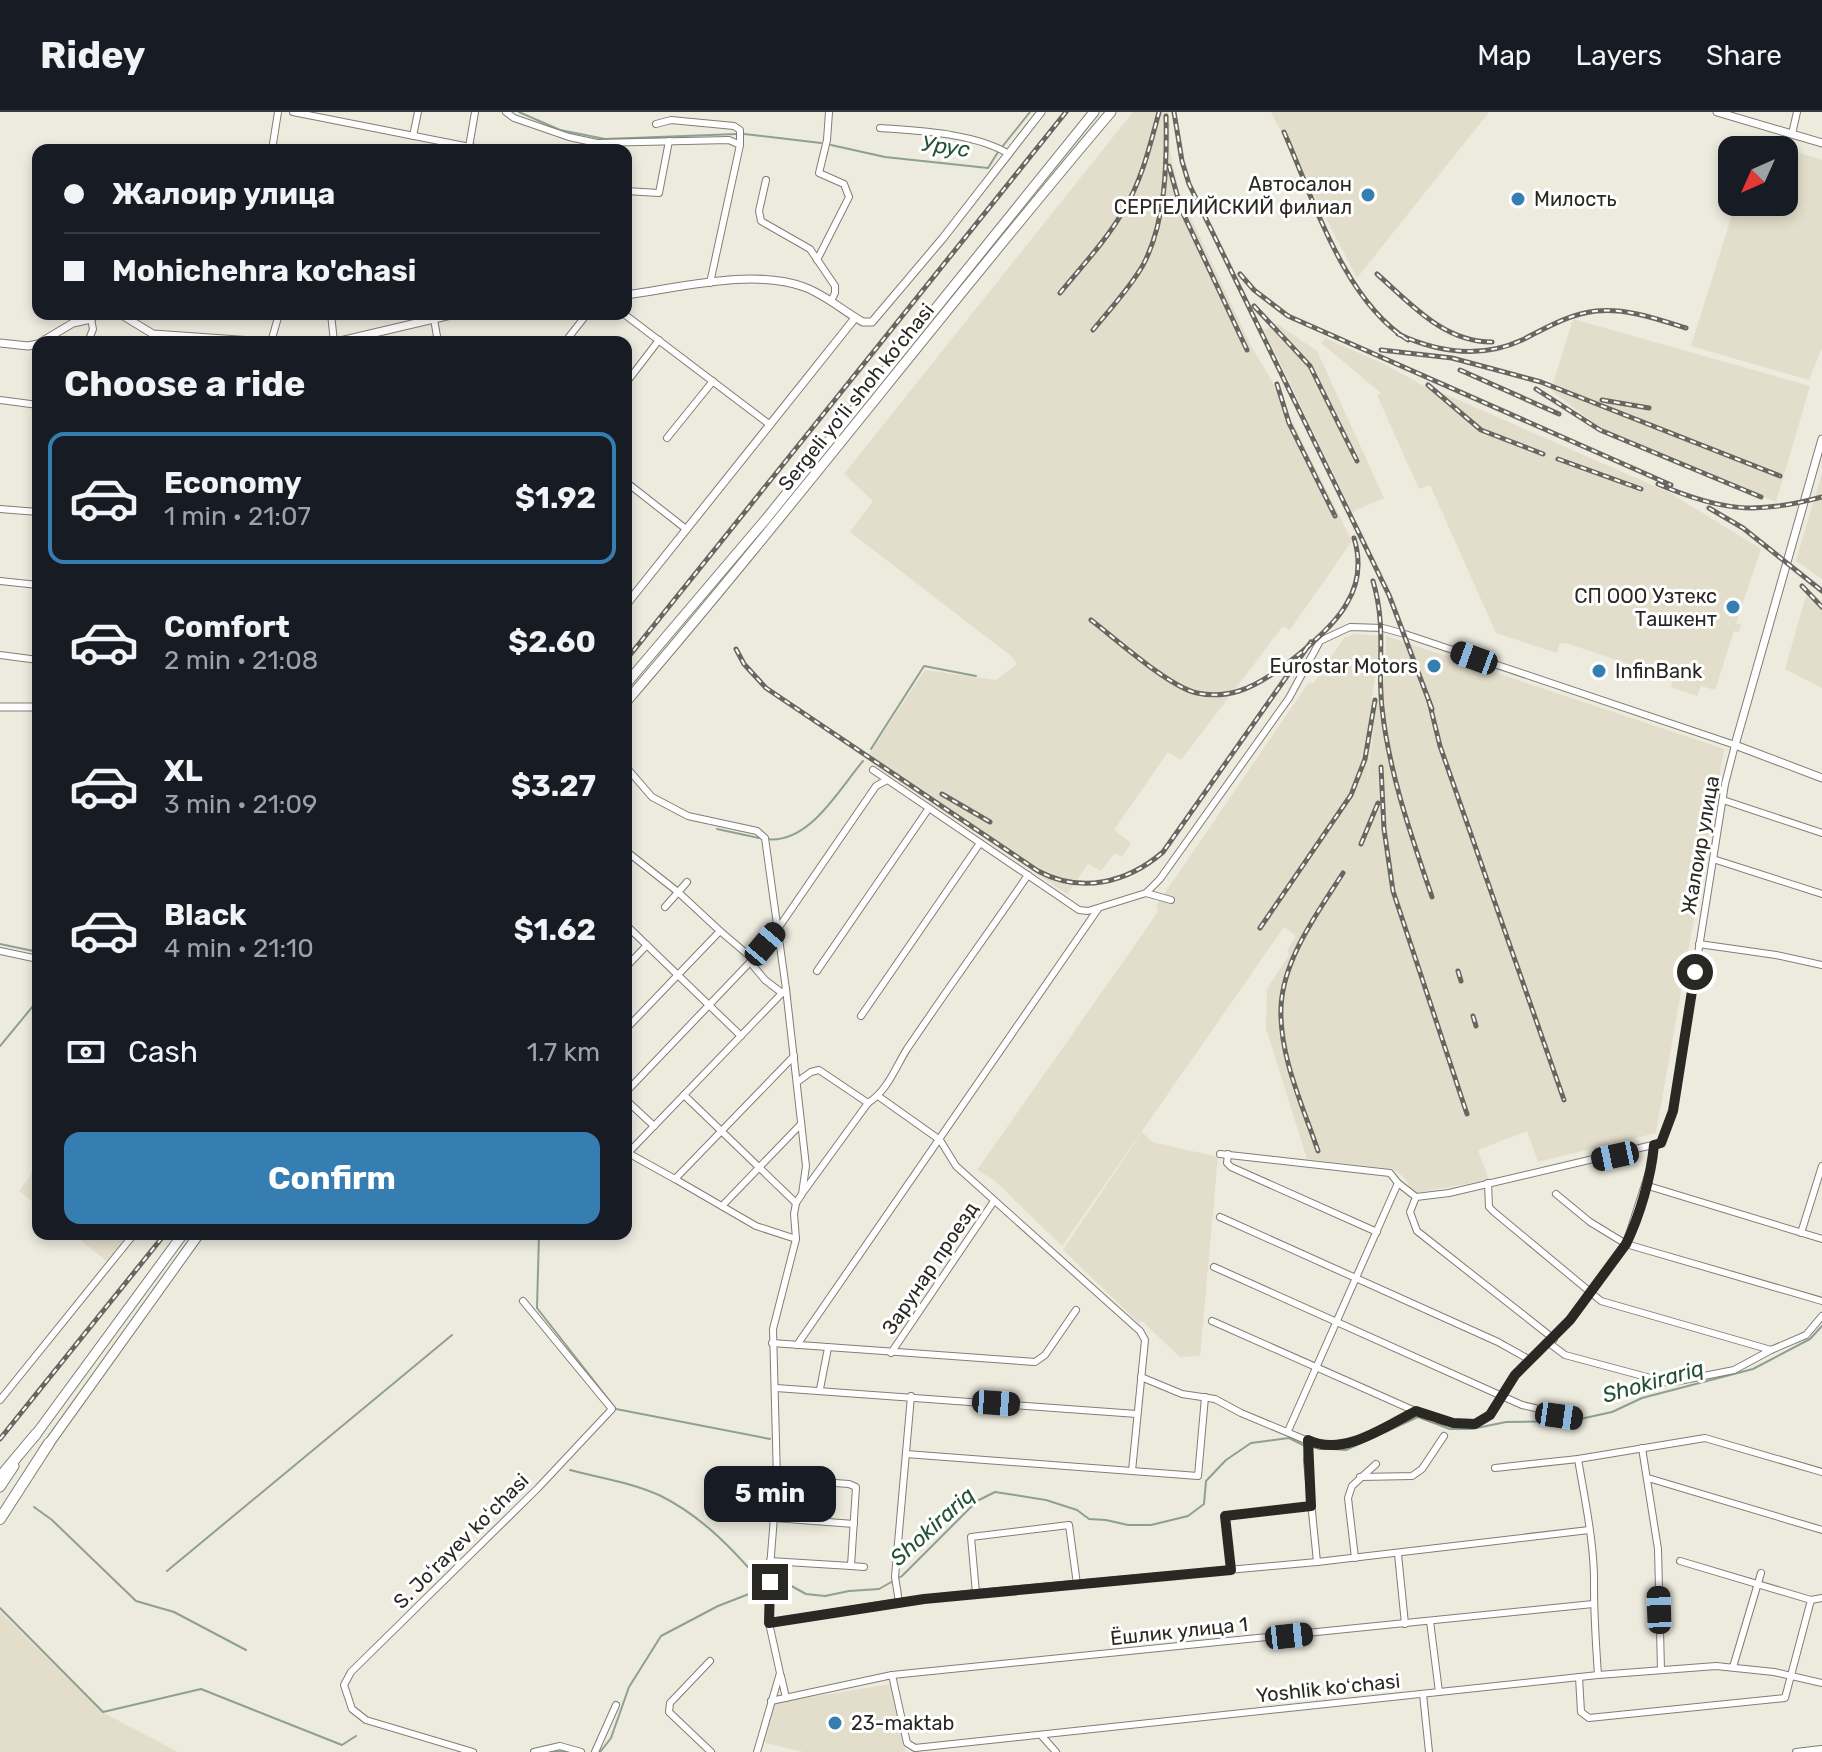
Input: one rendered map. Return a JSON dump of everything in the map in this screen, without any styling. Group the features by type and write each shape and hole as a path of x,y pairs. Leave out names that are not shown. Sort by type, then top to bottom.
{"highway":[{"path":"0,1477 36,1434"},
{"path":"0,1519 49,1443"}],"main road":[{"name":"Sergeli yo‘li shoh ko‘chasi","path":"632,677 766,519 1094,112"},
{"name":"Sergeli yo‘li shoh ko‘chasi","path":"632,695 731,579 1111,112"},
{"path":"0,1487 179,1240"},
{"path":"0,1509 195,1240"}],"street":[{"path":"273,144 278,112"},
{"path":"293,112 454,144"},
{"path":"413,136 418,112"},
{"path":"470,144 475,112"},
{"path":"506,112 514,118 569,137 597,143 740,138"},
{"path":"694,122 695,112"},
{"path":"817,260 849,197 844,184 819,173 827,140 829,112"},
{"path":"632,294 710,283 773,280 808,288 866,324 877,319 1003,150 1041,112"},
{"path":"1717,112 1822,143"},
{"path":"1792,134 1797,112"},
{"path":"656,124 671,120 734,126 740,138 710,283"},
{"path":"880,128 924,131 1003,150"},
{"path":"632,191 659,193 669,141"},
{"path":"766,180 759,211 761,221 810,249 835,286 831,301"},
{"path":"632,597 855,318"},
{"path":"52,336 82,320"},
{"path":"130,320 153,334 182,336"},
{"path":"358,336 429,320"},
{"path":"570,336 582,320"},
{"path":"632,320 769,424"},
{"path":"377,331 378,336"},
{"path":"632,375 659,340"},
{"path":"0,343 32,345"},
{"path":"667,438 713,381"},
{"path":"0,400 32,404"},
{"name":"Жалоир улица","path":"1416,1411 1453,1423 1475,1424 1490,1415 1515,1375 1551,1341 1626,1244 1652,1163 1654,1145 1661,1143 1673,1111 1725,784 1822,439"},
{"path":"632,487 686,529"},
{"path":"0,509 32,512"},
{"path":"0,581 32,584"},
{"path":"873,770 1079,910 1098,909 1146,893 1160,879 1289,698 1320,641 1350,627 1383,628 1735,745 1822,778"},
{"path":"0,655 32,659"},
{"path":"0,707 32,707"},
{"path":"632,774 652,797 688,816 757,831 764,838 806,1166 802,1194"},
{"path":"632,1086 777,930 876,786 887,780"},
{"path":"1723,800 1822,833"},
{"path":"817,971 929,808"},
{"path":"861,1016 980,843"},
{"path":"632,856 720,931 751,960 765,980 784,991"},
{"path":"1713,859 1822,894"},
{"path":"786,1698 769,1623 770,1561 777,1479 772,1343 796,1239 796,1203 868,1103 878,1096 906,1050 1028,875"},
{"path":"665,907 687,882"},
{"path":"1146,893 1171,900"},
{"path":"797,1345 1098,909"},
{"path":"632,931 741,1036"},
{"path":"632,1023 720,931"},
{"path":"1699,944 1822,965"},
{"path":"632,961 647,945"},
{"path":"0,951 32,958"},
{"path":"632,1149 784,991"},
{"path":"675,1179 794,1056"},
{"path":"797,1082 819,1070 868,1103"},
{"path":"684,1095 796,1203"},
{"path":"878,1096 940,1140 956,1166 1140,1331 1145,1340 1132,1471"},
{"path":"632,1106 654,1126"},
{"path":"722,1206 801,1124"},
{"path":"1377,1232 1231,1167 1224,1154 1390,1173 1416,1197 1449,1193 1654,1145"},
{"path":"632,1155 756,1226 796,1239"},
{"path":"1801,1233 1822,1166"},
{"path":"1288,1431 1398,1183"},
{"path":"1488,1183 1489,1207 1601,1301 1771,1350"},
{"path":"1645,1185 1822,1239"},
{"path":"1556,1194 1590,1222 1626,1244 1822,1301"},
{"path":"1416,1197 1410,1212 1417,1231 1565,1355 1669,1383 1734,1370 1806,1335 1822,1316"},
{"name":"Зарунар проезд","path":"891,1353 994,1201"},
{"path":"1220,1217 1498,1342 1530,1360"},
{"path":"0,1400 129,1240"},
{"path":"1214,1267 1286,1302 1336,1321 1522,1405 1577,1418"},
{"name":"S. Joʻrayev koʻchasi","path":"473,1752 366,1720 352,1709 344,1685 351,1672 538,1488 612,1409 523,1301"},
{"path":"772,1343 1039,1361 1076,1310"},
{"path":"1212,1321 1416,1411"},
{"path":"820,1389 828,1348"},
{"path":"1141,1377 1182,1394 1215,1399 1288,1431 1308,1446 1338,1445 1360,1440 1416,1411"},
{"path":"776,1388 1137,1414"},
{"path":"899,1602 895,1577 911,1396"},
{"path":"906,1454 1198,1476 1205,1397"},
{"path":"1360,1477 1412,1476 1422,1469 1444,1436"},
{"path":"1495,1468 1578,1459 1705,1438 1822,1472"},
{"path":"1308,1446 1317,1562"},
{"path":"1642,1448 1658,1549 1661,1670"},
{"path":"1578,1459 1589,1530 1598,1675"},
{"path":"1355,1558 1348,1498 1352,1486 1376,1464"},
{"path":"1648,1478 1822,1530"},
{"path":"777,1479 853,1484 856,1490 851,1566"},
{"path":"1231,1570 1225,1516 1311,1506"},
{"path":"774,1518 854,1524"},
{"path":"976,1593 971,1537 1069,1525 1077,1584"},
{"path":"769,1623 976,1593 1398,1554 1589,1530"},
{"path":"1398,1554 1405,1624"},
{"path":"770,1561 864,1567"},
{"path":"1680,1561 1811,1600 1822,1598"},
{"path":"1733,1667 1761,1573"},
{"path":"1579,1677 1581,1712 1589,1718 1785,1698 1811,1600"},
{"name":"Ёшлик улица 1","path":"771,1701 892,1675 1593,1604"},
{"path":"1430,1621 1439,1692"},
{"path":"710,1661 668,1708 711,1752"},
{"name":"Yoshlik koʻchasi","path":"892,1675 907,1743 915,1748 936,1749 1041,1735 1697,1666 1733,1667 1822,1683"},
{"path":"757,1752 780,1673"},
{"path":"1423,1694 1429,1752"},
{"path":"598,1751 616,1705"},
{"path":"1041,1735 1056,1752"},
{"path":"534,1752 560,1746 581,1752"},
{"path":"1796,1752 1821,1749"}],"shaded area":[{"path":"1133,112 1169,112 1170,152 1179,192 1251,346 1273,383 1352,541 1290,630 1283,626 1181,760 1168,752 1114,830 1131,843 1122,857 1115,853 1101,871 1088,864 1067,894 866,759 925,670 996,680 1017,664 1011,656 850,532 873,501 844,474"},
{"name":"Автосалон СЕРГЕЛИЙСКИЙ филиал","path":"1271,112 1489,112 1357,278"},
{"path":"1798,152 1822,160 1822,348 1809,380 1691,346 1732,216 1798,216"},
{"path":"1573,319 1810,386 1776,502 1600,428 1551,390"},
{"path":"1276,323 1317,351 1384,498 1352,512 1264,330"},
{"path":"1325,338 1384,364 1442,396 1445,394 1670,493 1761,549 1736,623 1741,625 1739,632 1734,631 1715,690 1701,686 1697,696 1671,687 1673,679 1566,643 1560,643 1557,653 1496,633 1430,485 1419,489 1377,395 1381,393 1321,343"},
{"path":"1822,473 1822,579 1796,561"},
{"path":"1811,592 1822,602 1822,688 1785,669 1805,599"},
{"path":"1355,634 1381,636 1369,718 1373,720 1366,792 1377,701 1383,698 1386,636 1724,749 1656,1133 1538,1162 1527,1131 1478,1150 1489,1180 1414,1193 1403,1176 1392,1169 1307,1159 1266,1028 1267,989 1289,955 1287,951 1296,936 1284,927 1062,1246 994,1180 977,1170 1158,912 1156,906 1309,682 1313,684 1344,638"},
{"path":"1142,1132 1152,1142 1218,1157 1200,1356 1180,1357 1142,1321 1139,1323 1063,1250"},
{"path":"32,1173 32,1201 19,1191"},
{"path":"80,1240 126,1240 108,1262"},
{"path":"0,1612 102,1712 178,1752 0,1752"},
{"name":"23-maktab","path":"891,1684 906,1752 804,1752 765,1743 774,1703"}],"waterway":[{"name":"Урус","path":"519,112 560,130 605,139 737,134"},
{"name":"Урус","path":"1002,147 1030,112"},
{"name":"Урус","path":"744,134 821,143"},
{"name":"Урус","path":"831,145 885,157 988,168 998,152"},
{"path":"871,749 924,666 976,676"},
{"path":"766,839 782,839 809,824 822,813 863,761"},
{"path":"717,829 759,838"},
{"path":"0,944 32,951"},
{"path":"0,1046 32,1007"},
{"path":"539,1240 537,1308 616,1409 770,1439"},
{"name":"Shokirariq","path":"600,1752 611,1738 629,1687 661,1636 718,1606 777,1583 786,1583 806,1594 825,1596 879,1589 902,1576 977,1501 995,1492 1046,1500 1077,1510 1089,1519 1151,1525 1188,1516 1204,1504 1206,1481 1226,1460 1251,1443 1289,1438 1307,1447 1346,1450 1418,1417 1450,1429 1472,1429 1506,1422 1571,1421 1612,1412 1642,1398 1753,1369 1810,1339 1822,1326"},
{"path":"167,1571 452,1335"},
{"path":"570,1470 661,1496 691,1514 718,1536 765,1587"},
{"path":"34,1507 52,1520 136,1601 174,1612 246,1650"},
{"path":"0,1608 103,1712 201,1689 342,1745 356,1736"},
{"name":"Shokirariq","path":"551,1752 565,1751"}],"railway":[{"path":"632,653 1066,112"},
{"path":"1060,293 1108,234 1129,201 1159,112"},
{"path":"1174,112 1189,184 1389,595 1432,709"},
{"path":"1093,330 1132,282 1151,248 1164,192 1166,116"},
{"path":"1284,132 1319,217 1348,274 1365,300 1385,322 1408,340"},
{"path":"1169,166 1181,209 1247,350"},
{"path":"1240,274 1254,290 1288,316 1671,485"},
{"path":"1377,274 1428,319 1443,328 1474,340 1492,342"},
{"path":"1254,306 1310,366 1357,461"},
{"path":"1398,334 1444,349 1491,350 1522,340 1576,315 1608,310 1642,315 1686,328"},
{"path":"1381,350 1452,358 1541,382 1780,476"},
{"path":"1460,370 1559,414"},
{"path":"1277,384 1289,423 1335,516"},
{"path":"1428,385 1481,430 1543,454"},
{"path":"1536,389 1600,430 1761,497"},
{"path":"1602,400 1649,408"},
{"path":"1558,459 1641,489"},
{"path":"1658,484 1701,500 1739,507 1777,506 1822,497"},
{"path":"1709,508 1743,528 1822,591"},
{"path":"1091,620 1185,689 1213,695 1239,691 1283,667 1314,641 1339,614 1356,580 1358,555 1354,538"},
{"path":"1373,581 1380,615 1385,732 1402,804 1432,897"},
{"path":"1802,586 1822,607"},
{"path":"736,649 744,664 766,688 1038,871 1054,878 1087,883 1119,878 1163,852 1311,642"},
{"path":"1260,928 1351,795 1365,759 1375,700"},
{"path":"1429,701 1440,746 1564,1100"},
{"path":"1381,767 1384,829 1393,891 1467,1114"},
{"path":"942,794 990,822"},
{"path":"1361,844 1378,803"},
{"path":"1318,1151 1288,1062 1281,1007 1283,989 1295,954 1343,873"},
{"path":"1458,971 1461,981"},
{"path":"1473,1016 1476,1026"},
{"path":"0,1439 160,1240"}],"place":[{"name":"Автосалон СЕРГЕЛИЙСКИЙ филиал","path":"1368,195"},
{"name":"Милость","path":"1518,199"},
{"name":"СП ООО Узтекс Ташкент","path":"1733,607"},
{"name":"Eurostar Motors","path":"1434,666"},
{"name":"InfinBank","path":"1599,671"},
{"name":"23-maktab","path":"835,1723"}],"route":[{"path":"770,1582 769,1623 976,1593 1231,1570 1225,1516 1311,1506 1308,1440 1320,1446 1360,1440 1416,1411 1453,1423 1475,1424 1490,1415 1515,1375 1554,1339 1626,1244 1652,1163 1654,1145 1661,1143 1672,1119 1695,972"}]}
